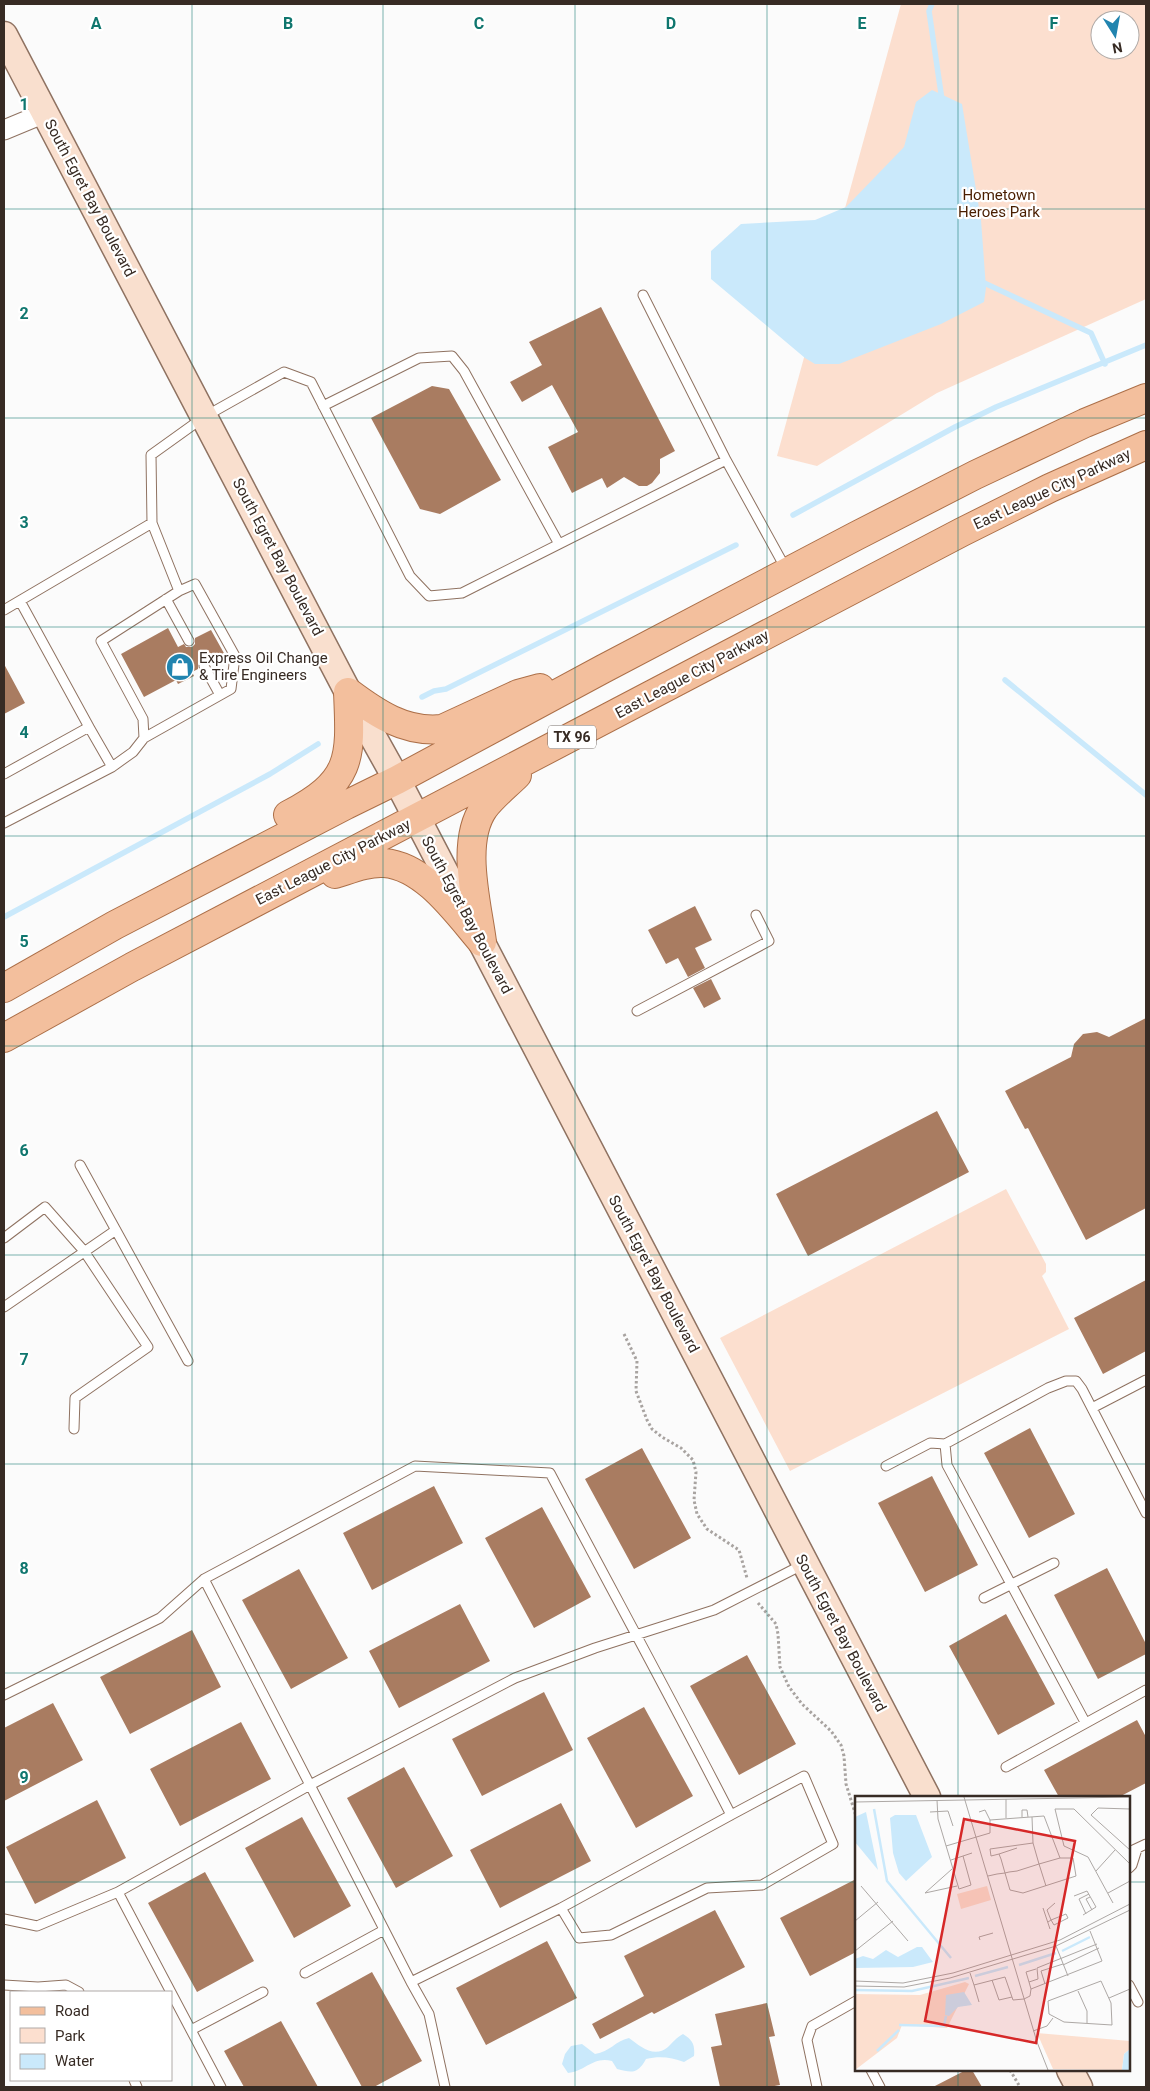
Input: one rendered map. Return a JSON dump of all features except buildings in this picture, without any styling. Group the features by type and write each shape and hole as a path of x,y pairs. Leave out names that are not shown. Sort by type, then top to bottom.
{"main road":[{"name":"South Egret Bay Boulevard","path":"4,35 348,692 397,780 482,942 926,1796"},
{"path":"4,988 116,925 397,780 604,669 975,475 1086,423 1146,398"},
{"name":"East League City Parkway","path":"4,1038 132,967 962,532 1050,488 1146,446"},
{"path":"348,692 371,709 398,723 418,729 442,729 518,694 604,669"},
{"path":"116,925 150,891 206,858 321,796 339,776 348,753 350,729 348,692"},
{"path":"482,942 472,865 471,845 476,824 484,808 535,756"},
{"path":"269,895 366,864 384,863 413,873 434,887 482,942"},
{"path":"1071,2071 1079,2087"}],"street":[{"path":"4,130 45,112"}],"lane":[{"path":"643,295 726,460 788,572"},
{"path":"323,406 419,358 452,356 464,370 559,544"},
{"path":"179,591 152,523 151,455 204,416 284,372 311,382 410,576 429,596 462,593 726,460"},
{"path":"4,610 152,523"},
{"path":"4,823 112,767 133,752 144,738 231,689 235,656 195,584 179,591 101,641 143,719 144,738"},
{"path":"166,599 189,641"},
{"path":"20,600 112,767"},
{"path":"204,666 220,695"},
{"path":"4,774 89,727"},
{"path":"637,1011 770,941 756,916"},
{"path":"80,1165 188,1360"},
{"path":"4,1238 45,1207 84,1251 148,1347 75,1398 74,1429"},
{"path":"4,1306 116,1230"},
{"path":"1092,1408 1146,1380"},
{"path":"886,1466 930,1443 945,1444 1048,1388 1066,1381 1076,1381 1146,1513"},
{"path":"945,1444 947,1465 1085,1722"},
{"path":"4,1695 160,1618 204,1579 415,1466 550,1474 731,1815"},
{"path":"984,1598 1054,1562"},
{"path":"4,1919 37,1926 118,1892 310,1785 515,1678 714,1610 805,1563"},
{"path":"204,1579 429,2014 445,2087"},
{"path":"1006,1767 1146,1690"},
{"path":"411,1982 562,1908 804,1776 833,1844 762,1885 707,1888 611,1935 579,1938 562,1908"},
{"path":"1130,1867 1132,1865 1133,1850 1146,1844"},
{"path":"118,1892 170,1991"},
{"path":"305,1973 384,1930"},
{"path":"4,1985 38,1987 66,1985 76,1991"},
{"path":"1130,1987 1138,2002"},
{"path":"191,2030 263,1992"},
{"path":"172,1994 221,2087"},
{"path":"816,2087 807,2040 812,2026 855,2002"},
{"path":"872,2071 880,2087"}],"path":[{"path":"624,1334 637,1361 636,1391 647,1420 652,1429 662,1438 681,1448 693,1460 696,1472 694,1500 697,1514 707,1529 739,1550 748,1580"},
{"path":"756,1600 776,1624 780,1667 789,1687 802,1704 831,1731 841,1745 844,1756 846,1784 855,1813"},
{"path":"1011,2071 1020,2087"}],"green space":[{"name":"Hometown Heroes Park","path":"901,4 1146,4 1146,299 937,393 817,466 777,456"},
{"path":"1006,1189 1046,1264 1046,1272 1042,1276 1069,1329 790,1471 720,1338"}],"water":[{"path":"932,90 962,104 981,220 986,288 984,302 941,324 839,364 815,364 805,358 711,279 711,251 741,224 815,220 846,207 904,147 916,102"},
{"path":"683,2034 693,2043 694,2049 694,2056 684,2062 674,2059 651,2058 646,2059 637,2070 631,2072 617,2069 612,2061 605,2060 594,2062 580,2070 568,2073 562,2064 565,2054 571,2046 582,2044 595,2054 605,2051 620,2041 629,2038 647,2050 658,2052 668,2047"}],"waterway":[{"path":"932,4 929,11 942,100"},
{"path":"980,281 1091,333 1105,364"},
{"path":"793,515 955,427 996,407 1146,345"},
{"path":"422,697 434,691 446,689 736,545"},
{"path":"1005,680 1146,795"},
{"path":"4,917 270,774 318,744"}],"place":[{"name":"Express Oil Change & Tire Engineers","path":"180,667"}]}
